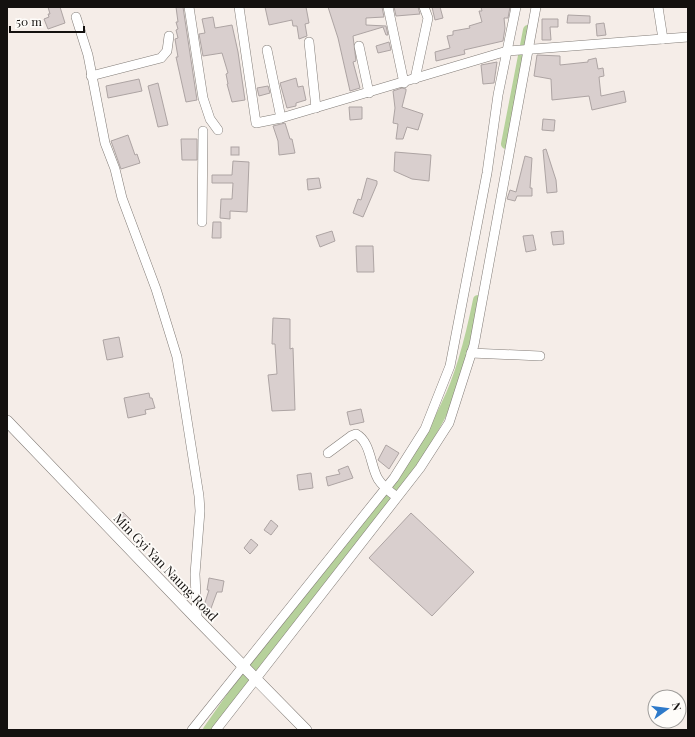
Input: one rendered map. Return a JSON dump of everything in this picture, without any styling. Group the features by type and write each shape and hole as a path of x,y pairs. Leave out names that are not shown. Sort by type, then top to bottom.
{"street":[{"path":"189,7 203,98 210,119 218,130"},
{"path":"239,7 256,123 281,118 369,93 508,51 529,48 688,37"},
{"path":"388,7 404,83"},
{"path":"415,79 428,18 424,7"},
{"path":"192,730 249,672 373,530 391,492 394,478 425,429 450,366 486,173 498,95 516,7"},
{"path":"216,730 249,672 391,492 420,468 449,423 471,353 536,7"},
{"path":"658,7 663,39"},
{"path":"76,17 88,55 105,143 115,169 122,198 156,289 178,357 199,496 200,511 195,574 197,619"},
{"path":"91,76 161,58 167,51 168,36"},
{"path":"309,42 316,108"},
{"path":"359,46 369,93"},
{"path":"267,50 281,118"},
{"path":"202,222 204,131"},
{"path":"471,353 540,356"},
{"name":"Min Gyi Yan Naung Road","path":"7,421 306,730"},
{"path":"328,453 351,436 356,434 361,437 366,443 378,479 391,492"}],"building":[{"path":"48,7 60,7 65,23 48,29 44,19 49,17 48,14 50,14"},
{"path":"176,7 183,7 197,100 186,102 176,57 178,57 175,39 178,38 176,22 178,22"},
{"path":"265,7 306,7 309,23 305,24 307,36 299,39 297,26 293,26 292,20 269,25"},
{"path":"328,7 382,7 384,17 366,18 366,25 386,26 388,35 386,35 383,27 353,36 356,61 353,62 360,88 350,91 338,38"},
{"path":"394,7 418,7 420,14 396,16"},
{"path":"432,7 440,7 443,18 435,20"},
{"path":"481,7 510,7 508,18 504,18 505,28 503,41 464,50 465,54 436,61 435,52 450,48 447,36 453,35 453,31 470,28 469,26 482,22 479,11 482,11"},
{"path":"568,15 590,16 590,23 567,23"},
{"path":"213,17 215,28 232,25 238,52 245,100 232,102 227,84 226,74 228,73 222,53 203,56 199,34 205,33 202,19"},
{"path":"542,19 558,19 558,27 550,27 551,40 542,40"},
{"path":"604,23 606,35 597,36 596,24"},
{"path":"389,42 391,50 378,53 376,46"},
{"path":"537,55 560,56 560,65 588,62 588,60 596,58 598,69 603,68 604,76 599,77 601,96 624,91 626,102 592,110 589,96 552,100 551,79 534,76"},
{"path":"497,62 494,83 483,84 481,65"},
{"path":"296,78 298,87 303,86 306,100 296,103 296,106 287,108 280,83"},
{"path":"139,79 142,91 108,98 106,86"},
{"path":"158,83 168,125 158,127 148,86"},
{"path":"268,86 270,93 259,96 257,88"},
{"path":"402,88 406,89 406,91 402,107 423,114 418,130 407,127 403,139 396,139 398,124 393,123 395,108 393,91"},
{"path":"349,107 362,107 362,119 350,120"},
{"path":"543,119 555,120 554,131 542,130"},
{"path":"285,123 290,139 292,139 295,153 279,155 278,141 273,126"},
{"path":"128,135 135,155 137,154 140,163 121,169 111,141"},
{"path":"181,139 197,139 197,160 182,160"},
{"path":"231,147 239,147 239,155 231,155"},
{"path":"546,149 556,180 557,192 547,193 543,150"},
{"path":"395,152 431,155 429,181 412,179 394,171"},
{"path":"525,156 532,158 530,188 532,188 532,196 517,196 515,201 507,199 510,190 516,192"},
{"path":"233,161 249,162 247,212 230,211 230,219 220,218 221,199 232,199 233,183 212,183 212,175 232,175"},
{"path":"319,178 321,188 308,190 307,179"},
{"path":"367,178 377,181 377,184 363,217 353,213 358,199 361,200"},
{"path":"213,222 221,222 221,238 212,238"},
{"path":"332,231 335,241 320,247 316,236"},
{"path":"563,231 564,244 553,245 551,232"},
{"path":"533,235 536,250 526,252 523,236"},
{"path":"356,246 373,246 374,272 357,272"},
{"path":"273,318 290,319 290,349 293,348 295,410 272,411 268,375 277,374 275,344 272,344"},
{"path":"119,337 123,357 107,360 103,340"},
{"path":"149,393 155,408 145,410 146,414 128,418 124,398"},
{"path":"361,409 364,422 350,425 347,412"},
{"path":"386,445 399,453 389,469 378,460"},
{"path":"348,466 353,478 328,486 326,477 340,474 338,470"},
{"path":"311,473 313,488 299,490 297,475"},
{"path":"123,512 131,520 123,528 114,520"},
{"path":"411,513 474,572 432,616 369,558"},
{"path":"271,520 278,526 271,535 264,530"},
{"path":"251,539 258,545 250,554 244,548"},
{"path":"209,578 224,581 222,592 217,592 210,611 203,609 209,590 207,590"}],"waterway":[{"path":"506,144 528,30"},
{"path":"208,730 239,686 400,484 430,435 452,393 465,354 478,300"}]}
